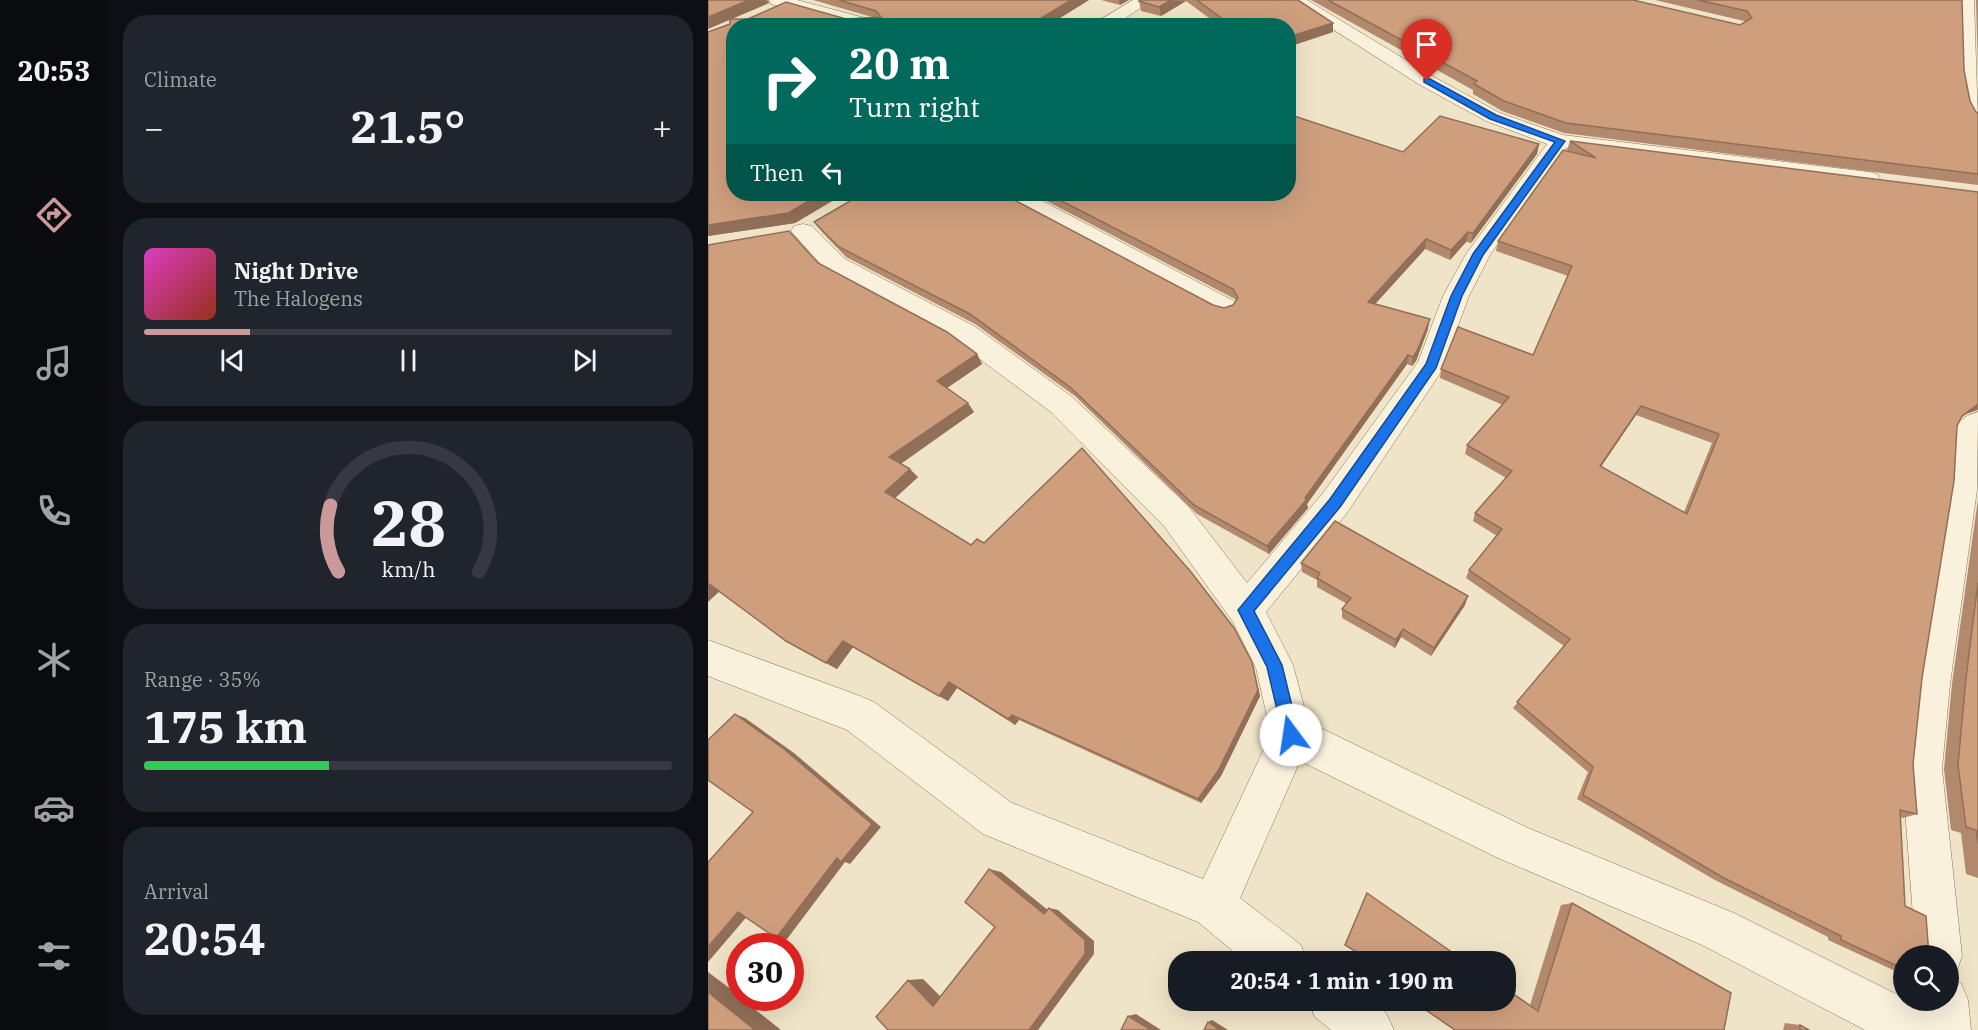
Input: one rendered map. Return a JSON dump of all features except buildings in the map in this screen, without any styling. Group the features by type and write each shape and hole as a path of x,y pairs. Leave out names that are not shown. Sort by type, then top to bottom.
{"street":[{"path":"1113,18 1145,0"},
{"path":"1295,0 1427,81 1493,117 1560,141 1885,181"},
{"path":"1966,0 1971,93 1978,117"},
{"path":"783,4 841,18"},
{"path":"1246,610 1335,503 1431,365 1456,296 1478,254 1560,141"},
{"path":"1025,201 1225,307"},
{"path":"801,228 836,265 964,333 1061,404 1176,516 1246,610 1274,665 1291,735 1214,906"},
{"path":"1938,945 1922,769 1931,684 1960,490 1964,435 1978,424"},
{"path":"708,658 860,716 998,819 1214,906 1270,951"},
{"path":"1291,735 1513,843 1718,929 1916,1030"},
{"path":"1346,1011 1369,1030"},
{"path":"1945,1011 1946,1030"}],"route":[{"path":"1291,735 1274,665 1246,610 1335,503 1431,365 1456,296 1478,254 1560,141 1493,117 1427,81"}]}
